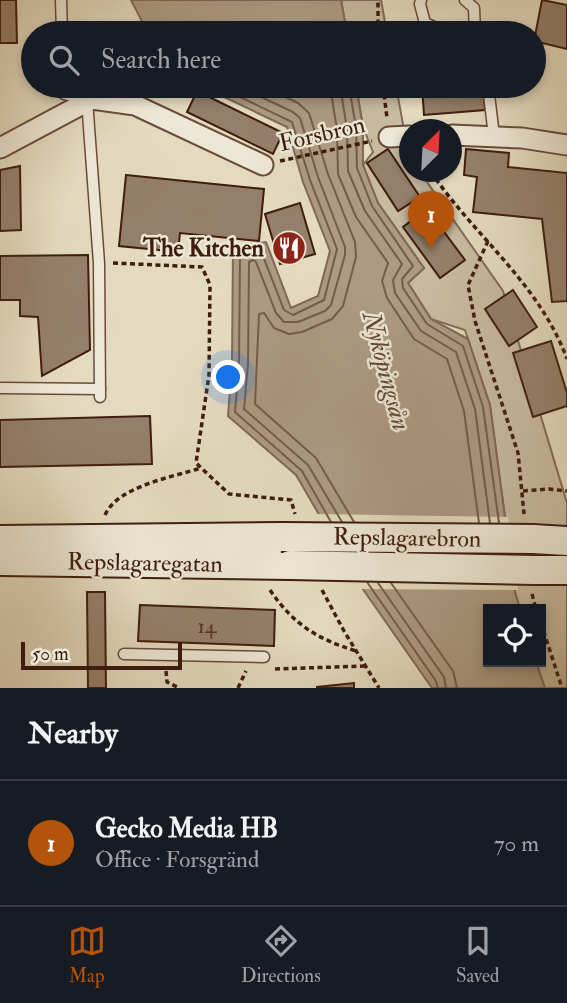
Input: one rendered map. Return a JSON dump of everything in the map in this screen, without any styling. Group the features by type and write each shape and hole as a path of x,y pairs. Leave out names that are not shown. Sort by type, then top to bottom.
{"main road":[{"name":"Repslagarebron","path":"281,537 529,531"},
{"path":"529,531 567,541"},
{"name":"Repslagaregatan","path":"0,540 281,537"},
{"name":"Repslagaregatan","path":"0,561 290,565"},
{"name":"Repslagarebron","path":"290,565 533,576"},
{"path":"533,576 567,570"}],"street":[{"path":"0,148 92,99 135,105 263,165"},
{"path":"462,135 522,138 567,145"},
{"path":"389,137 399,137"}],"lane":[{"path":"61,0 62,21"},
{"path":"422,0 420,4 424,21"},
{"path":"465,0 474,8 475,21"},
{"path":"0,388 100,393 99,263 87,100 79,98"},
{"path":"489,98 494,136"},
{"path":"124,654 264,657"}],"path":[{"path":"378,0 378,21"},
{"path":"384,98 389,137"},
{"name":"Forsbron","path":"263,165 389,137"},
{"path":"438,182 515,272 557,331 567,359"},
{"path":"488,241 468,285 475,321 518,453 529,531"},
{"path":"99,263 202,267 210,285 209,375 196,463 229,494 291,500"},
{"path":"102,520 107,510 128,493 201,468"},
{"path":"523,491 567,491"},
{"path":"533,576 536,604"},
{"path":"317,581 379,688"},
{"path":"269,589 284,611 302,627 337,645 357,651"},
{"path":"546,638 562,688"},
{"path":"166,655 167,682 179,688"},
{"path":"264,657 275,669 366,666"}],"shaded area":[{"path":"341,0 381,0 385,21 345,21"},
{"path":"358,98 398,98 402,119 399,119 399,182 427,182 503,291 567,503 567,688 545,688 538,667 546,667 546,604 519,604 515,592 490,405 465,330 431,319 408,283 424,268 378,203 363,165 373,152 363,127"}],"water":[{"path":"131,0 341,0 345,21 142,21"},
{"name":"Nyköpingsån","path":"226,98 358,98 363,127 363,165 378,203 424,268 408,283 431,319 468,339 490,405 519,604 483,604 483,667 538,667 545,688 432,688 360,585 296,475 228,416 232,363 233,247 266,242 291,308 318,296 330,251 303,182 287,127"}],"pier":[{"path":"315,514 508,517 518,590 359,589"}],"building":[{"path":"0,0 16,0 17,43 0,43"},
{"path":"542,0 567,5 567,49 546,44 546,21 538,21"},
{"path":"194,98 211,98 283,133 273,154 187,112"},
{"path":"423,98 484,98 485,110 424,115"},
{"path":"388,149 399,166 399,182 410,182 420,197 398,211 367,163"},
{"path":"466,149 509,153 508,167 567,173 567,301 552,302 542,219 473,212 477,177 464,175"},
{"path":"20,166 21,230 0,231 0,170"},
{"path":"126,175 264,189 259,241 180,233 178,252 119,246"},
{"path":"300,203 315,254 280,264 265,214"},
{"path":"427,209 465,260 440,278 403,227"},
{"path":"88,255 90,350 42,376 38,317 20,316 20,300 0,300 0,256"},
{"path":"513,290 537,327 509,346 485,309"},
{"path":"551,341 567,393 567,406 533,417 513,353"},
{"path":"150,416 152,464 0,467 0,420"},
{"path":"87,592 105,592 106,688 88,688"},
{"path":"140,605 275,610 274,646 138,641"},
{"path":"354,683 354,688 317,688 317,687"}],"place":[{"name":"The Kitchen","path":"289,248"},
{"name":"Gecko Media HB","path":"431,249"}]}
